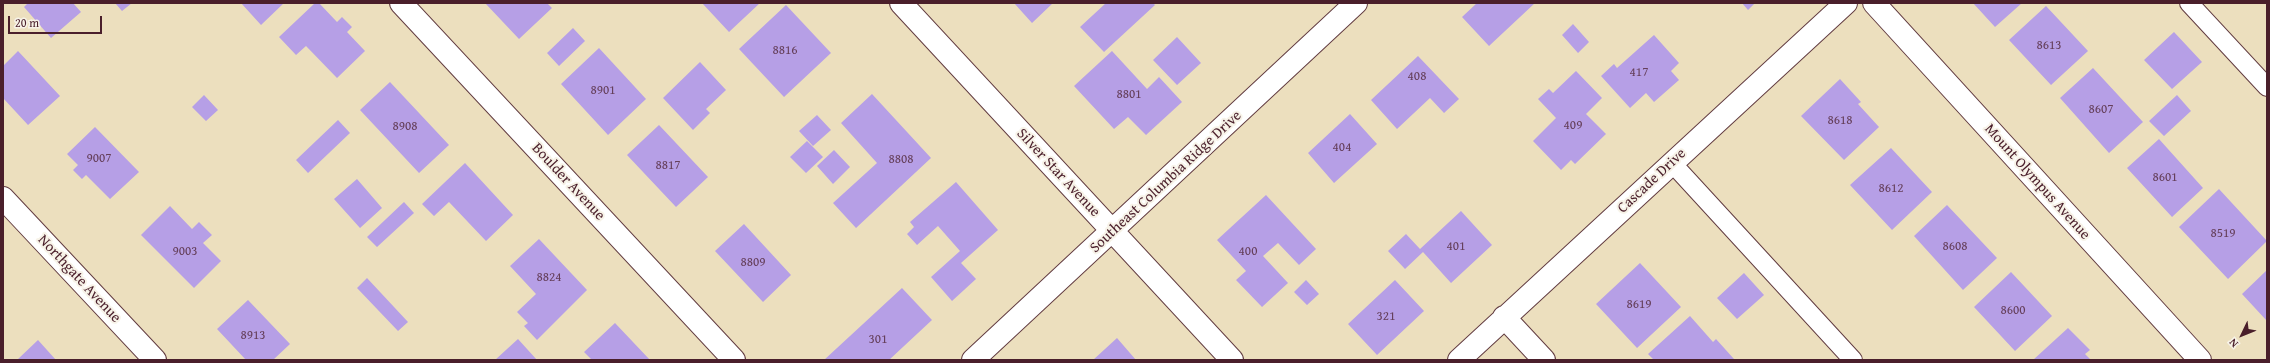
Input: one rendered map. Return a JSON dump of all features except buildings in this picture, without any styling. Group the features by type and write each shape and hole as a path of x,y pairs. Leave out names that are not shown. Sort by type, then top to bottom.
{"street":[{"name":"Boulder Avenue","path":"401,3 734,360"},
{"name":"Silver Star Avenue","path":"901,3 1232,360"},
{"name":"Southeast Columbia Ridge Drive","path":"973,360 1113,232 1356,3"},
{"name":"Cascade Drive","path":"1459,360 1846,3"},
{"name":"Mount Olympus Avenue","path":"1874,3 2200,360"},
{"name":"Northgate Avenue","path":"3,198 155,360"},
{"path":"1504,317 1544,360"}],"lane":[{"path":"2189,3 2267,87"},
{"path":"1672,163 1853,360"}]}
